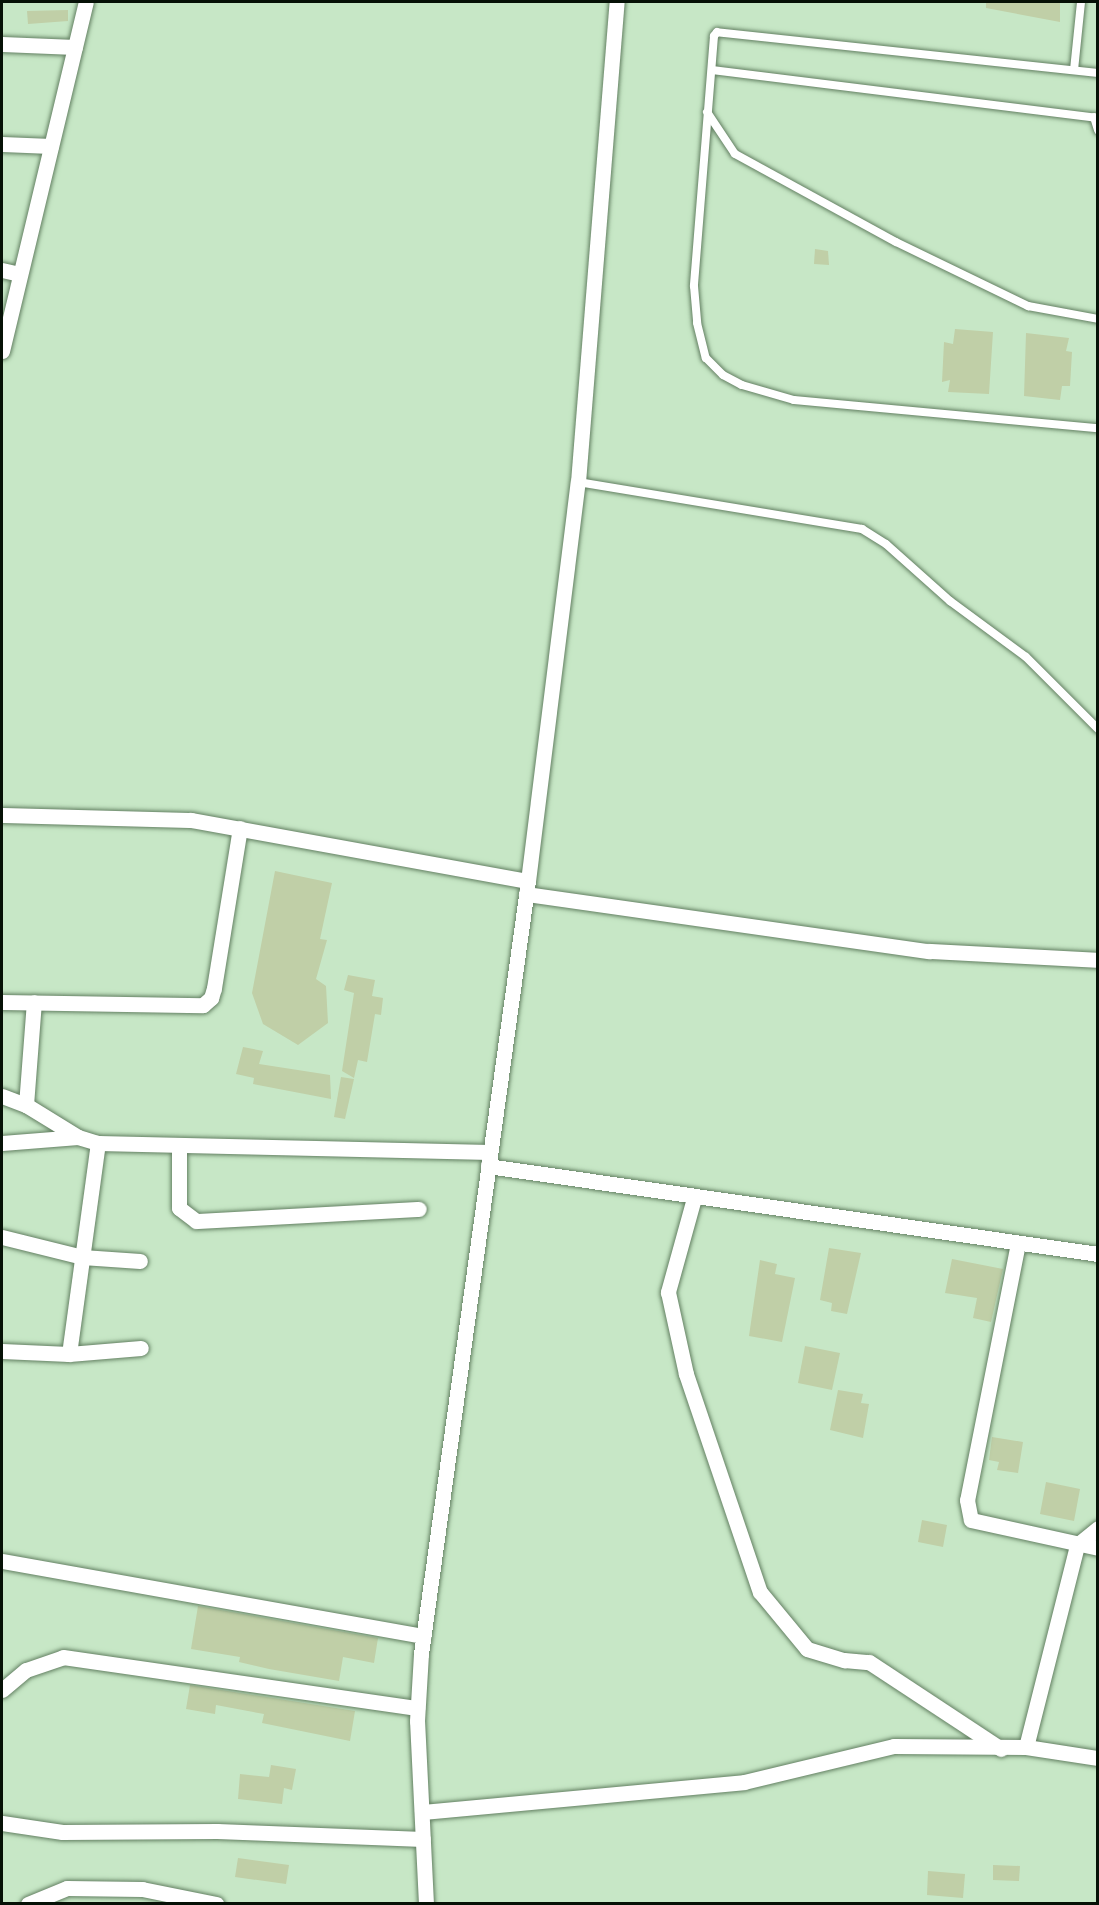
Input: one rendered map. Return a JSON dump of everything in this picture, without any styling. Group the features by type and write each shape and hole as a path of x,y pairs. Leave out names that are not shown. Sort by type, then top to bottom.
{"street":[{"path":"2,351 86,2"},
{"path":"426,1904 417,1708 423,1636 527,888 578,482 616,2"},
{"path":"2,44 75,47"},
{"path":"2,144 51,146"},
{"path":"2,270 20,274"},
{"path":"2,815 191,820 240,828 527,888 929,951 1098,960"},
{"path":"2,1002 203,1005 212,998 240,828"},
{"path":"26,1105 34,1002"},
{"path":"2,1096 26,1105 78,1137 98,1143 489,1159 694,1198 1098,1254"},
{"path":"2,1143 78,1137"},
{"path":"69,1354 98,1143"},
{"path":"179,1145 179,1208 196,1221 419,1209"},
{"path":"694,1198 668,1292 686,1374 760,1592 807,1649 844,1660 869,1662 1001,1749"},
{"path":"2,1237 82,1257 140,1261"},
{"path":"1018,1243 967,1500 970,1520 1098,1548"},
{"path":"2,1351 69,1354 141,1348"},
{"path":"1026,1747 1077,1545 1098,1528"},
{"path":"2,1561 423,1636"},
{"path":"2,1690 26,1670 63,1658 417,1708"},
{"path":"422,1812 744,1782 894,1746 1001,1749 1026,1747 1098,1758"},
{"path":"2,1823 62,1832 217,1831 423,1839"},
{"path":"28,1904 67,1888 142,1889 216,1904"}],"lane":[{"path":"1074,70 1082,2"},
{"path":"1098,73 724,32 714,36 694,286 697,323 706,357 723,375 794,400 1098,428"},
{"path":"712,70 1096,117 1098,130"},
{"path":"707,112 735,154 896,242 1028,306 1098,319"},
{"path":"578,482 862,529 886,544 950,601 1026,657 1098,729"}],"building":[{"path":"986,2 1060,2 1060,22 986,8"},
{"path":"68,10 68,21 28,24 27,11"},
{"path":"815,249 828,251 829,265 814,264"},
{"path":"955,329 993,332 989,394 948,392 950,380 942,382 944,342 953,344"},
{"path":"1026,333 1069,338 1066,351 1072,352 1070,386 1062,386 1060,400 1024,396"},
{"path":"275,871 332,883 320,939 327,940 316,979 326,986 328,1023 298,1045 263,1024 252,993"},
{"path":"348,975 375,980 372,996 383,998 381,1015 375,1014 367,1062 358,1060 354,1078 342,1071 354,993 344,990"},
{"path":"243,1047 263,1051 259,1064 330,1075 331,1099 253,1084 254,1078 236,1074"},
{"path":"341,1077 354,1079 345,1119 334,1117"},
{"path":"829,1248 861,1253 847,1314 831,1311 832,1303 820,1300"},
{"path":"952,1259 1003,1269 991,1322 973,1318 977,1298 945,1293"},
{"path":"760,1260 777,1264 775,1274 795,1278 782,1342 749,1336"},
{"path":"805,1346 840,1353 832,1390 798,1383"},
{"path":"838,1390 863,1394 861,1403 869,1404 863,1438 830,1430"},
{"path":"992,1437 1023,1442 1018,1473 997,1470 999,1462 989,1460"},
{"path":"1046,1482 1080,1489 1074,1521 1040,1514"},
{"path":"922,1520 947,1525 943,1547 918,1542"},
{"path":"198,1606 378,1638 374,1663 343,1657 339,1681 269,1669 239,1662 240,1657 191,1649"},
{"path":"190,1685 355,1711 350,1741 262,1723 264,1714 216,1705 215,1714 186,1709"},
{"path":"271,1765 296,1769 292,1790 284,1788 282,1804 238,1799 240,1774 269,1777"},
{"path":"238,1858 289,1865 286,1884 235,1877"},
{"path":"993,1865 1020,1866 1019,1881 993,1880"},
{"path":"928,1871 965,1874 963,1898 927,1895"}]}
